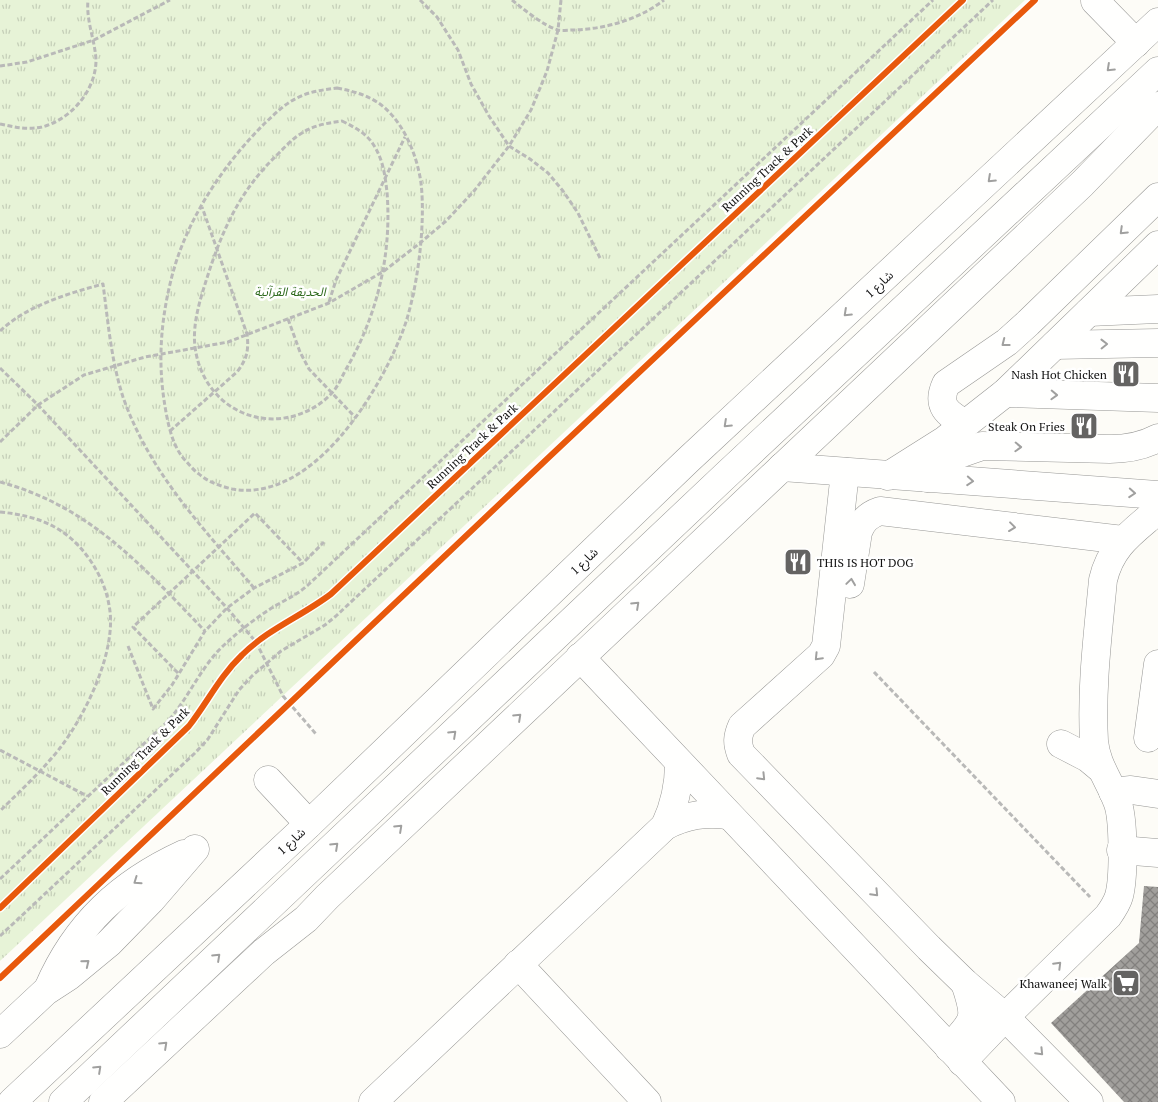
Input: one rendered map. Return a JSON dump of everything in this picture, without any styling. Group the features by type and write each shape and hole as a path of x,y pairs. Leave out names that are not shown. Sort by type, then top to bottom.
{"street":[{"path":"1095,0 1136,43"},
{"name":"شارع 1","path":"12,1102 309,824 687,461 1158,22"},
{"path":"63,1102 724,476 1158,71"},
{"path":"103,1102 264,952 306,919 326,897 1082,184 1158,106"},
{"path":"965,424 946,412 942,403 942,393 946,384 1006,342 1028,324 1158,197"},
{"path":"888,476 945,440 1005,393 1158,245"},
{"path":"1125,277 1158,274"},
{"path":"1089,312 1158,309"},
{"path":"1055,345 1158,343"},
{"path":"1005,393 1158,398"},
{"path":"926,478 959,454 982,446 1110,449 1130,448 1149,443 1158,438"},
{"path":"782,467 1158,495"},
{"path":"844,472 848,531 844,630"},
{"path":"956,1055 1005,1017 1108,916 1115,906 1119,895 1122,816 1117,800 1100,768 1094,743 1093,701 1103,580 1106,565 1123,540 1158,510"},
{"path":"848,531 861,525 872,514 888,511 1123,540"},
{"path":"848,531 824,651 742,726 738,735 738,745 741,754 929,948 965,983 1005,1017 1089,1102"},
{"path":"580,657 679,764 1001,1102"},
{"path":"1148,738 1158,664"},
{"path":"1061,744 1088,758 1100,768"},
{"path":"665,826 677,796 679,764"},
{"path":"268,780 309,824"},
{"path":"1113,792 1131,790 1158,794"},
{"path":"373,1102 665,826 680,818 695,814 712,813 728,815"},
{"path":"0,1034 46,991 76,971 109,942 152,900 195,849 164,863 134,882 88,922 71,943 57,966 46,991"},
{"path":"1121,850 1158,853"},
{"path":"254,921 274,920 292,915 326,897"},
{"path":"518,964 647,1102"},
{"path":"956,1055 972,1017 973,1008 965,983"}],"path":[{"path":"0,124 19,129 42,127 62,119 79,104 91,84 96,62 94,40 88,22 88,0"},
{"path":"0,66 27,62 94,40 170,0"},
{"path":"420,0 437,17 458,50 471,84 509,146 530,158 548,173 563,190 578,213 601,260"},
{"path":"512,0 532,16 558,30 591,29 624,21 655,7 664,0"},
{"path":"0,442 38,404 84,376 114,365 160,354 228,342 329,303 384,271 420,243 446,221 474,191 509,146 531,110 547,71 558,30 561,0"},
{"path":"0,879 166,723 184,701 206,664 223,646 257,618 308,586 933,0"},
{"path":"0,936 195,753 213,731 239,690 266,664 281,651 325,625 336,616 993,0"},
{"path":"337,88 359,93 378,103 394,118 415,159 422,207 420,243 415,290 402,336 382,378 332,446 304,470 271,487 246,491 220,486 198,474 181,455 170,431 161,380 160,354 163,316 171,278 184,241 202,206 235,156 256,133 277,112 295,98 315,90 337,88"},
{"path":"342,121 359,130 373,143 382,159 386,178 388,240 384,271 372,314 358,346 332,393 315,408 294,417 272,419 250,416 230,407 214,392 204,379 198,364 195,348 200,300 216,248 228,220 240,199 263,168 301,133 321,124 342,121"},
{"path":"329,303 336,280 405,137"},
{"path":"170,431 243,364 248,354 246,334 202,206"},
{"path":"0,331 35,307 67,294 103,284 114,365 123,396 135,426 150,455 182,503 254,588"},
{"path":"288,319 304,360 355,417"},
{"path":"0,368 38,404 245,628 256,642 282,696 316,734"},
{"path":"0,482 46,499 80,517 112,540 205,631"},
{"path":"0,512 24,514 55,526 80,547 99,574 109,606 110,639 102,668 91,696 77,723 60,748 0,812"},
{"path":"178,673 133,627 255,513 303,563"},
{"path":"128,646 153,709 172,685 205,631 227,608 254,588 303,563 324,542"},
{"path":"250,648 264,637"},
{"path":"874,672 1108,916"},
{"path":"282,710 296,697"},
{"path":"0,750 87,796"}],"green space":[{"name":"الحديقة القرآنية","path":"0,0 1025,0 0,961"}],"building":[{"name":"Khawaneej Walk","path":"1144,886 1158,887 1158,1102 1124,1102 1051,1023 1139,943"}],"cycle path":[{"name":"Running Track & Park","path":"0,908 189,726 220,681 242,655 274,630 331,594 963,0"},
{"path":"0,978 547,459 1035,0"}],"place":[{"name":"Nash Hot Chicken","path":"1126,374"},
{"name":"Steak On Fries","path":"1084,426"},
{"name":"THIS IS HOT DOG","path":"798,562"},
{"name":"Khawaneej Walk","path":"1126,983"}]}
